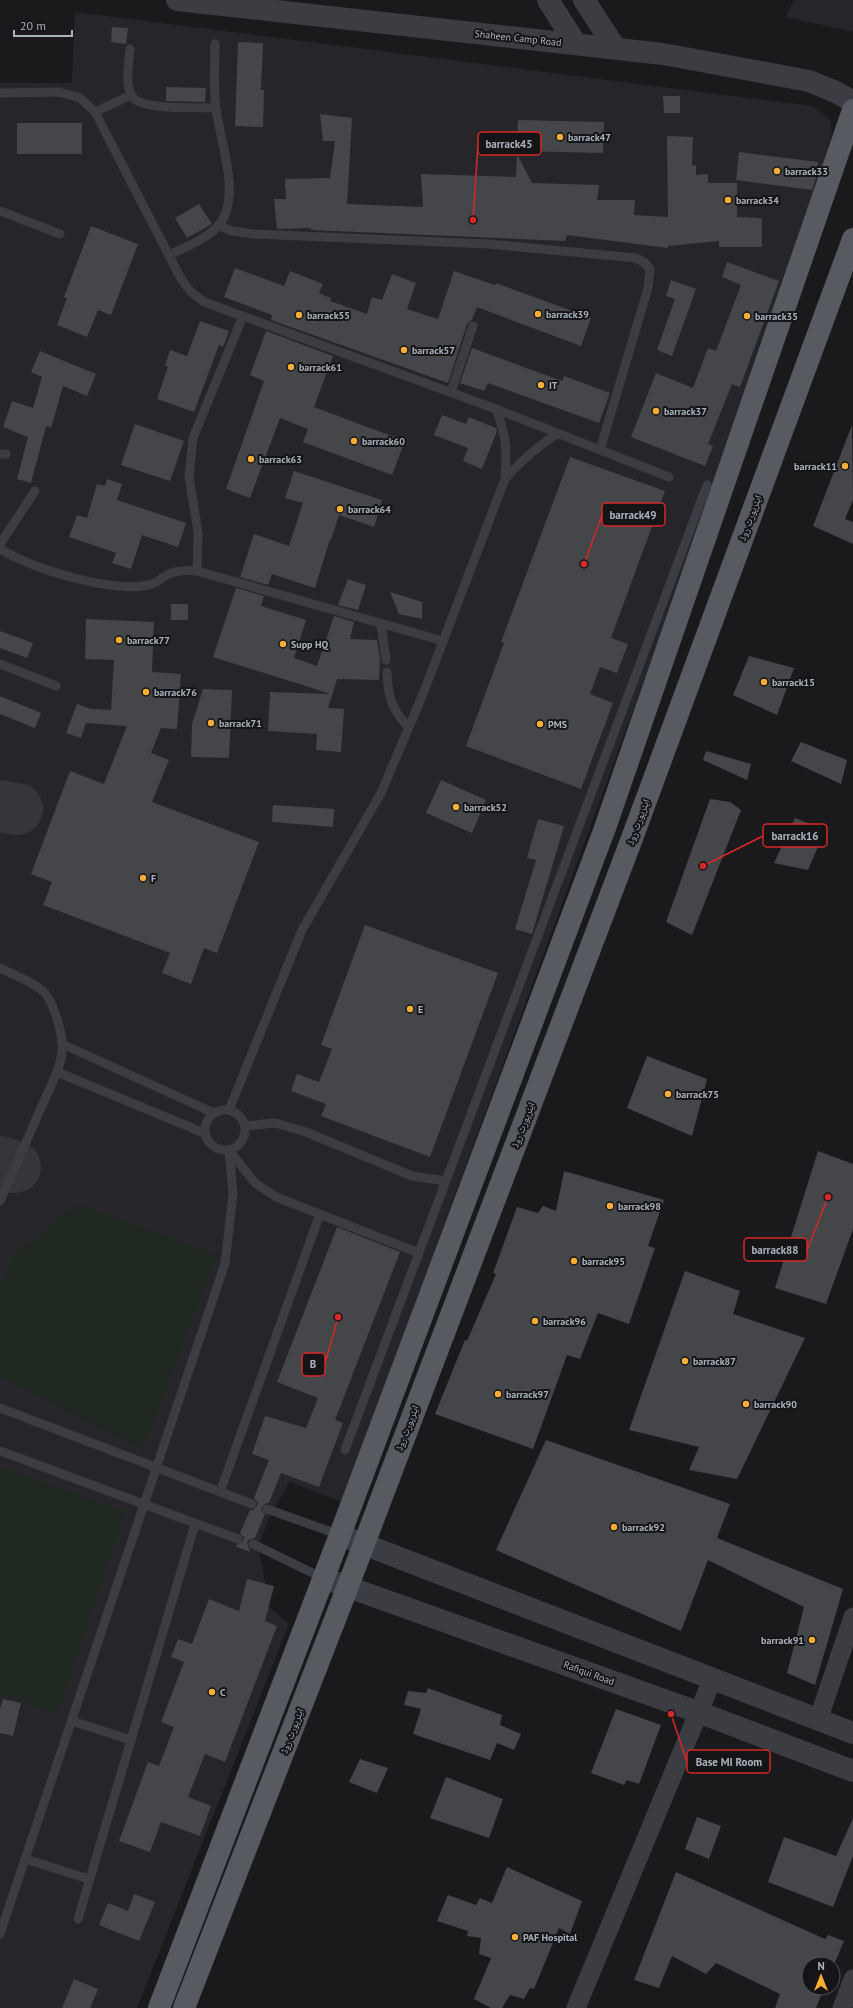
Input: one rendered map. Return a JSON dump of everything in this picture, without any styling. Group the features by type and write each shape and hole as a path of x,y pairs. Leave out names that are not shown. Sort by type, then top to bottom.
{"main road":[{"path":"159,2008 340,1535 606,828 853,110"},
{"name":"ایئرپورٹ روڈ","path":"184,2008 348,1586 631,841 853,239"}],"street":[{"name":"Shaheen Camp Road","path":"177,0 663,54 789,76 809,81 836,92 853,102"},
{"path":"548,0 576,44"},
{"path":"584,0 616,49"},
{"path":"340,1535 712,1680 853,1733"},
{"name":"Rafiqui Road","path":"323,1578 698,1712 853,1771"},
{"path":"818,1720 853,1617"},
{"path":"576,2008 712,1680"},
{"path":"842,2008 853,1979"}],"lane":[{"path":"169,255 194,242 218,226 229,200 229,180 215,108 215,44"},
{"path":"130,49 129,81 131,94 136,102 148,105 215,108"},
{"path":"0,93 59,92 80,98 95,112 169,255 190,291 204,302 451,392 669,477"},
{"path":"95,112 131,94"},
{"path":"0,211 60,234"},
{"path":"218,226 232,231 253,234 488,244 628,257 636,258 645,263 650,269 648,288 600,450"},
{"path":"197,571 198,532 189,477 194,438 244,316"},
{"path":"451,392 473,326"},
{"path":"229,1110 302,930 381,793 443,641 505,479 507,449 505,434 496,409"},
{"path":"505,479 524,457 557,434"},
{"path":"344,1450 706,485"},
{"path":"0,544 36,491"},
{"path":"0,549 21,559 64,574 96,583 127,588 151,585 166,575 181,570 197,571 443,641"},
{"path":"381,624 386,660"},
{"path":"0,664 56,686"},
{"path":"387,672 390,701 396,714 408,727"},
{"path":"0,968 23,978 44,992 55,1011 62,1044 61,1061 57,1072 0,1201"},
{"path":"62,1044 214,1113"},
{"path":"57,1072 204,1134"},
{"path":"221,1110 229,1110 242,1118 245,1126 245,1134 242,1141 236,1147 228,1150 220,1150 213,1147 207,1141 204,1134 204,1125 208,1118 214,1113 221,1110"},
{"path":"245,1126 275,1123 306,1132 412,1176 445,1181"},
{"path":"228,1150 255,1183 276,1197 419,1253"},
{"path":"0,1934 225,1264 233,1194 228,1150"},
{"path":"220,1492 320,1214"},
{"path":"0,1408 156,1469 252,1504"},
{"path":"0,1451 238,1539"},
{"path":"267,1509 340,1535"},
{"path":"78,1919 195,1524"},
{"path":"253,1544 323,1578"},
{"path":"72,1721 131,1740"},
{"path":"25,1860 90,1879"}],"shaded area":[{"path":"794,0 853,0 853,32 786,17"},
{"path":"75,12 812,106 830,120 832,132 791,281 342,1502 290,1482 272,1511 258,1546 270,1607 289,1624 137,2008 0,2008 0,83 72,83"},
{"path":"77,1204 217,1255 143,1450 0,1377 0,1283 14,1255"},
{"path":"0,1467 126,1512 57,1715 0,1693"}],"building":[{"path":"112,27 128,28 126,44 111,42"},
{"path":"238,42 263,43 261,90 264,90 263,127 235,126"},
{"path":"166,87 206,88 205,102 166,101"},
{"path":"663,96 680,96 680,113 664,113"},
{"path":"320,114 352,118 347,204 423,207 421,174 516,177 517,154 532,183 599,185 597,200 635,200 634,215 668,217 667,136 693,137 692,166 696,165 696,175 708,174 708,183 737,183 737,217 762,218 762,247 719,247 719,241 668,246 668,248 567,235 565,241 311,230 311,228 277,229 274,199 286,199 285,179 330,178 335,141 323,141"},
{"name":"barrack47","path":"518,120 604,122 603,153 517,151"},
{"path":"17,123 82,123 82,154 17,154"},
{"name":"barrack33","path":"739,152 818,162 816,178 812,190 736,180"},
{"path":"199,204 212,224 187,238 175,218"},
{"path":"91,226 138,244 111,315 98,310 87,337 57,325 67,298 64,297"},
{"path":"727,262 779,281 740,387 732,384 708,444 713,446 705,466 631,437 656,373 693,388 708,348 716,351 741,285 722,277"},
{"path":"235,268 284,286 290,271 323,284 319,293 331,298 330,301 367,314 372,297 382,300 392,274 416,283 407,309 438,319 454,271 495,285 496,283 591,318 581,346 477,307 472,320 467,324 448,383 271,320 272,315 224,297"},
{"path":"671,280 696,289 672,356 657,350 675,299 666,296"},
{"path":"200,321 229,331 223,347 219,345 194,412 157,399 168,367 165,366 170,350 187,356"},
{"path":"266,331 333,356 314,407 405,441 392,475 303,442 308,429 280,418 250,498 226,489 264,381 250,375"},
{"name":"IT","path":"472,348 562,381 564,376 610,393 599,423 488,383 484,391 460,383"},
{"path":"40,351 96,374 87,396 63,386 51,428 46,426 31,483 17,479 28,437 3,427 12,401 33,408 42,377 31,372"},
{"path":"442,415 466,424 469,417 496,428 497,431 482,469 463,461 468,448 434,435"},
{"path":"135,424 184,441 170,481 121,465"},
{"name":"barrack11","path":"852,425 853,500 845,519 853,522 853,544 813,526"},
{"path":"570,457 665,491 611,638 628,644 617,673 600,667 590,694 613,703 581,789 466,746 504,643 501,642"},
{"path":"294,471 382,500 374,527 339,515 315,588 272,574 268,585 240,577 254,534 289,546 303,503 285,498"},
{"path":"107,479 122,484 117,500 186,523 178,547 142,535 131,569 112,563 116,553 69,537 77,515 87,518 97,484 105,486"},
{"path":"348,579 366,585 358,610 338,605"},
{"path":"236,588 264,596 261,606 306,620 294,658 317,666 334,616 354,622 350,639 377,640 380,659 379,680 337,679 328,708 344,709 341,752 316,750 317,734 268,731 270,692 331,694 213,657"},
{"path":"390,592 422,602 422,619 399,614"},
{"path":"171,604 188,604 188,620 171,620"},
{"name":"F","path":"86,619 154,622 152,672 181,674 177,729 161,728 151,753 169,760 152,802 259,842 217,953 204,948 191,984 162,973 170,953 43,905 52,882 31,874 70,771 104,784 127,726 86,723 81,738 66,733 77,704 91,709 111,710 114,660 85,659"},
{"path":"0,631 33,643 27,658 0,648"},
{"name":"barrack15","path":"749,656 794,668 777,715 733,695"},
{"name":"barrack71","path":"203,689 232,690 229,758 191,757 192,724"},
{"path":"0,696 41,713 35,728 0,714"},
{"path":"801,742 847,760 841,784 791,761"},
{"path":"706,751 751,764 747,780 703,760"},
{"name":"barrack52","path":"441,780 486,800 472,833 426,813"},
{"path":"710,799 730,802 741,810 692,935 666,922"},
{"path":"273,805 334,809 333,827 272,822"},
{"path":"795,818 825,830 808,870 774,863"},
{"path":"538,819 564,826 532,934 515,929 536,860 527,858"},
{"name":"E","path":"365,925 498,973 430,1157 321,1116 326,1104 291,1091 297,1074 319,1082 332,1049 321,1045"},
{"name":"barrack75","path":"647,1056 707,1079 692,1136 627,1108"},
{"path":"818,1151 853,1164 853,1229 826,1304 775,1288"},
{"path":"564,1171 664,1200 648,1246 655,1248 629,1324 598,1313 580,1359 567,1355 533,1449 435,1414 465,1340 467,1341 496,1274 493,1273 517,1207 538,1213 543,1206 556,1211"},
{"path":"337,1227 400,1252 335,1420 343,1423 319,1487 281,1473 269,1503 266,1503 262,1507 261,1510 265,1514 255,1538 250,1539 247,1542 250,1552 235,1546 243,1541 244,1538 240,1533 250,1510 253,1510 257,1506 258,1503 254,1498 269,1460 252,1454 265,1416 306,1428 318,1398 277,1382"},
{"path":"685,1271 740,1291 733,1314 805,1338 737,1479 689,1470 699,1447 629,1430"},
{"name":"barrack92","path":"546,1440 730,1504 717,1538 843,1589 815,1685 787,1673 804,1607 708,1560 681,1631 496,1550"},
{"name":"C","path":"247,1579 274,1586 265,1621 277,1626 225,1762 205,1754 188,1797 211,1806 200,1836 161,1822 150,1852 119,1841 148,1762 159,1766 174,1727 161,1722 184,1662 171,1657 178,1639 192,1644 209,1599 239,1611"},
{"path":"428,1688 502,1715 500,1725 521,1734 514,1750 497,1743 490,1760 413,1734 421,1709 404,1705 408,1691 426,1693"},
{"path":"3,1699 21,1703 13,1736 0,1733 0,1709"},
{"path":"616,1709 661,1725 639,1784 627,1780 624,1785 591,1773"},
{"path":"360,1759 388,1768 377,1793 349,1782"},
{"path":"446,1777 503,1799 489,1838 430,1818"},
{"path":"697,1817 721,1826 709,1859 685,1849"},
{"path":"853,1818 853,1856 833,1907 768,1882 784,1837 836,1856"},
{"name":"PAF Hospital","path":"507,1867 582,1901 570,1934 559,1928 534,1989 530,1988 524,1999 510,1995 502,2008 491,2008 474,1999 491,1958 479,1954 481,1938 467,1936 468,1931 437,1921 448,1895 476,1905 480,1898 492,1903"},
{"path":"676,1872 825,1939 828,1935 844,1941 838,1956 801,1956 801,1996 821,1996 816,2008 775,2008 780,1994 716,1963 706,1974 672,1956 659,1988 634,1980"},
{"path":"134,1894 155,1902 139,1941 99,1925 108,1903 128,1911"},
{"path":"74,1979 98,1989 90,2008 62,2008"}],"taxiway":[{"path":"0,806 17,809"},
{"path":"0,1162 15,1167"}],"place":[{"name":"barrack47","path":"560,137"},
{"name":"barrack33","path":"777,171"},
{"name":"barrack34","path":"728,200"},
{"name":"barrack45","path":"473,220"},
{"name":"barrack39","path":"538,314"},
{"name":"barrack55","path":"299,315"},
{"name":"barrack35","path":"747,316"},
{"name":"barrack57","path":"404,350"},
{"name":"barrack61","path":"291,367"},
{"name":"IT","path":"541,385"},
{"name":"barrack37","path":"656,411"},
{"name":"barrack60","path":"354,441"},
{"name":"barrack63","path":"251,459"},
{"name":"barrack11","path":"845,466"},
{"name":"barrack64","path":"340,509"},
{"name":"barrack49","path":"584,564"},
{"name":"barrack77","path":"119,640"},
{"name":"Supp HQ","path":"283,644"},
{"name":"barrack15","path":"764,682"},
{"name":"barrack76","path":"146,692"},
{"name":"barrack71","path":"211,723"},
{"name":"PMS","path":"540,724"},
{"name":"barrack52","path":"456,807"},
{"name":"barrack16","path":"703,866"},
{"name":"F","path":"143,878"},
{"name":"E","path":"410,1009"},
{"name":"barrack75","path":"668,1094"},
{"name":"barrack88","path":"828,1197"},
{"name":"barrack98","path":"610,1206"},
{"name":"barrack95","path":"574,1261"},
{"name":"B","path":"338,1317"},
{"name":"barrack96","path":"535,1321"},
{"name":"barrack87","path":"685,1361"},
{"name":"barrack97","path":"498,1394"},
{"name":"barrack90","path":"746,1404"},
{"name":"barrack92","path":"614,1527"},
{"name":"barrack91","path":"812,1640"},
{"name":"C","path":"212,1692"},
{"name":"Base MI Room","path":"671,1714"},
{"name":"PAF Hospital","path":"515,1937"}]}
